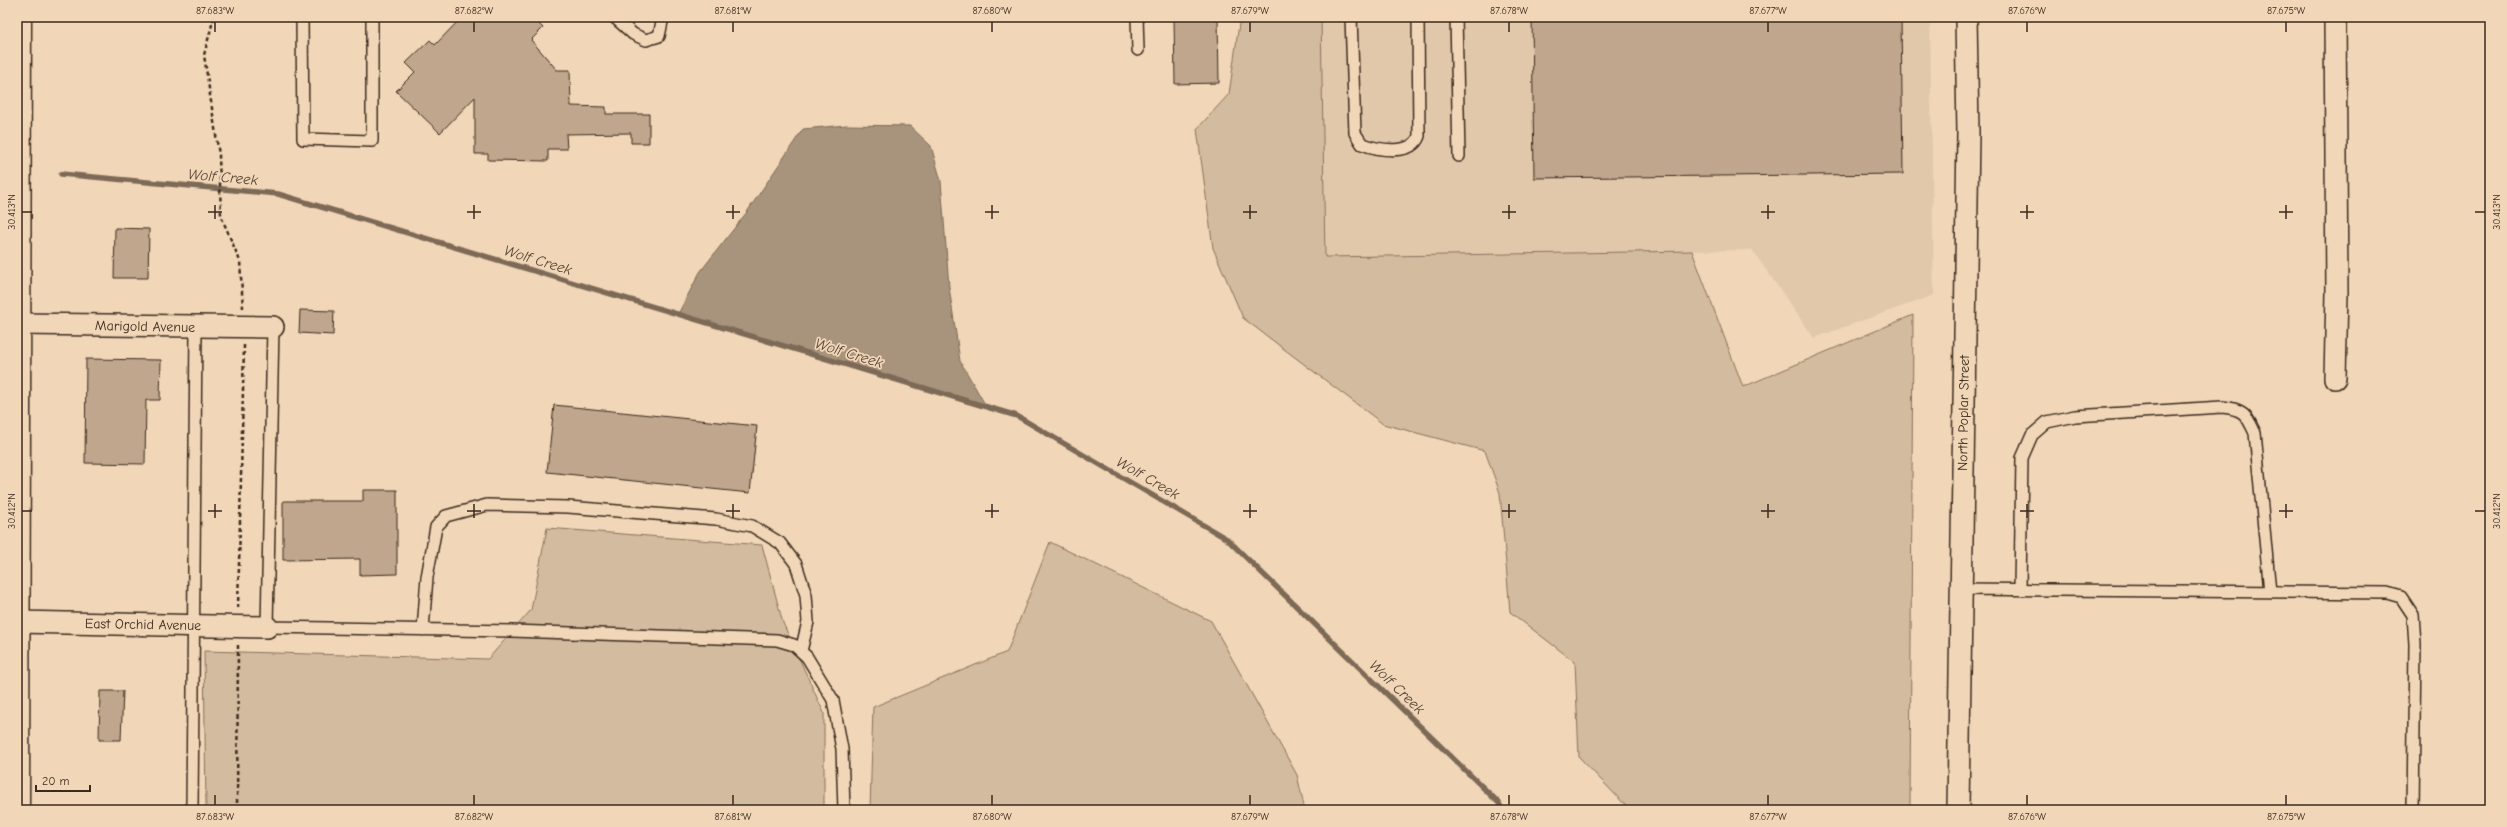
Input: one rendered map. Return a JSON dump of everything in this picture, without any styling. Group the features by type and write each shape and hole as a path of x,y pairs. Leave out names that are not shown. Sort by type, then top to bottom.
{"main road":[{"path":"18,810 18,324 20,17"}],"street":[{"name":"North Poplar Street","path":"1958,810 1960,589 1968,133 1966,17"},
{"path":"2335,17 2337,293 2335,378"},
{"name":"Marigold Avenue","path":"18,324 273,327"},
{"name":"East Orchid Avenue","path":"18,622 267,627"}],"lane":[{"path":"302,17 303,139 372,140 372,17"},
{"path":"614,17 633,34 646,40 659,36 663,17"},
{"path":"1137,17 1138,50"},
{"path":"1351,17 1355,133 1362,144 1384,149 1408,149 1417,143 1419,136 1418,17"},
{"path":"1456,17 1459,156"},
{"path":"192,810 196,327"},
{"path":"273,327 267,627 777,640 794,645 807,656 833,700 842,748 844,810"},
{"path":"2020,589 2022,458 2032,435 2047,422 2075,416 2222,407 2237,408 2247,416 2255,433 2270,592"},
{"path":"424,630 427,577 436,527 446,516 487,505 568,507 716,520 752,526 780,543 796,564 806,595 808,622 801,651"},
{"path":"1960,589 2387,593 2401,597 2413,615 2415,644 2413,810"}],"path":[{"path":"214,17 204,55 220,154 221,216 240,261 244,327 238,627 237,810"}],"shaded area":[{"path":"1240,17 1321,17 1325,257 1692,251 1743,387 1913,315 1910,810 1630,810 1579,757 1575,662 1510,612 1500,493 1485,451 1383,424 1243,318 1213,248 1197,129 1229,94"},
{"path":"1321,17 1930,17 1934,295 1814,338 1752,250 1325,257"},
{"path":"547,528 762,545 783,623 824,713 824,810 206,810 204,651 488,659 531,610"},
{"path":"1050,542 1211,621 1297,775 1305,810 870,810 873,707 1007,652"}],"water":[{"path":"846,125 910,126 931,146 941,181 949,287 960,361 986,406 678,314 700,272 747,212 803,129"}],"building":[{"path":"462,17 532,17 543,28 531,40 557,70 570,70 571,106 606,107 606,114 649,114 649,143 631,143 631,133 566,134 567,149 548,149 548,161 488,160 488,154 475,154 475,97 440,133 396,91 415,72 406,63 430,40 435,45"},
{"path":"1174,17 1218,17 1219,83 1175,84"},
{"path":"1532,17 1901,17 1903,174 1534,178"},
{"path":"115,228 149,229 148,278 114,278"},
{"path":"300,310 334,311 333,335 299,333"},
{"path":"86,359 161,360 160,400 146,400 145,464 85,463"},
{"path":"554,405 757,426 750,493 547,472"},
{"path":"363,490 397,490 397,574 360,575 360,559 283,560 283,501 363,501"},
{"path":"100,691 123,691 121,740 99,740"}],"waterway":[{"name":"Wolf Creek","path":"61,174 278,194 1017,416 1227,539 1499,803 1502,810"}]}
